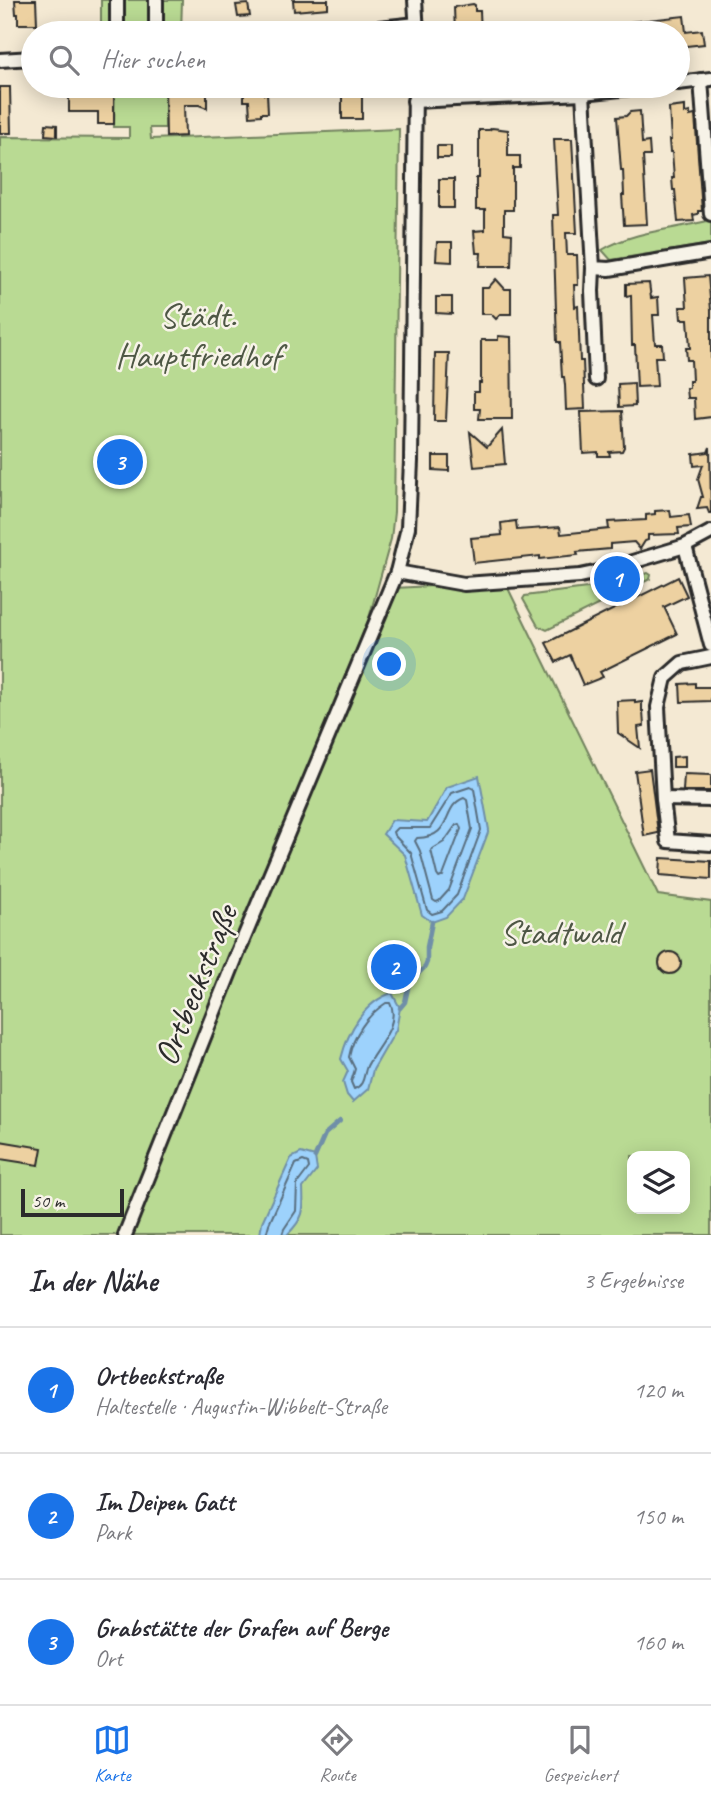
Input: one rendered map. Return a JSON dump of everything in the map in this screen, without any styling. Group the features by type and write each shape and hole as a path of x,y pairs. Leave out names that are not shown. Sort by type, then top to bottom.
{"street":[{"path":"117,0 117,21"},
{"path":"156,0 156,21"},
{"path":"415,0 416,21"},
{"path":"0,60 21,59"},
{"path":"706,80 711,214"},
{"name":"Ortbeckstraße","path":"125,1235 285,837 397,572 408,528 411,461 414,98"},
{"path":"414,101 477,98"},
{"path":"583,98 596,379"},
{"path":"593,268 609,269 711,252"},
{"path":"397,572 464,584 580,576 685,546 711,532"},
{"path":"685,546 711,645"},
{"path":"711,657 682,663 665,678 658,707 668,841 711,844"},
{"path":"663,799 711,800"}],"green space":[{"path":"101,0 182,0 181,21 101,21"},
{"name":"Städt. Hauptfriedhof","path":"115,98 165,98 165,128 150,128 151,139 399,129 394,512 391,539 369,618 121,1235 0,1235 0,137 129,138 129,127 114,127"},
{"path":"711,220 711,244 611,260 602,250 642,234"},
{"path":"648,573 651,575 650,579 547,630 538,626 523,599 525,596 587,588"},
{"name":"Stadtwald","path":"505,582 658,895 711,902 711,1235 130,1235 243,952 395,588"}],"water":[{"path":"479,776 489,830 463,899 446,917 432,922 422,915 405,855 383,834 392,820 427,822 447,787"},
{"path":"392,993 400,1008 396,1030 373,1070 368,1089 353,1102 347,1095 343,1082 348,1071 341,1059 344,1048 365,1010"},
{"path":"301,1153 315,1157 317,1170 303,1188 300,1218 287,1235 260,1235 262,1222 291,1158"}],"building":[{"path":"15,0 36,0 37,21 21,21 21,24 18,24"},
{"path":"293,0 328,0 328,8 294,11"},
{"path":"248,4 250,16 238,17 236,5"},
{"path":"475,5 475,11 480,11 480,21 455,21 454,7"},
{"path":"684,16 685,21 640,21"},
{"path":"702,30 704,44 690,46 690,32"},
{"path":"0,87 10,87 11,133 0,133"},
{"path":"69,98 114,98 114,124 98,124 98,112 69,112"},
{"path":"165,98 207,98 207,108 184,105 185,136 166,137"},
{"path":"244,98 267,98 268,113 250,116 249,101 244,101"},
{"path":"342,98 362,98 362,119 342,119"},
{"path":"685,106 685,113 695,115 702,211 693,215 694,221 678,222 669,140 669,108"},
{"path":"640,111 642,143 649,142 650,156 643,156 647,224 624,225 623,170 617,117"},
{"path":"46,124 57,125 57,136 45,135"},
{"path":"479,130 508,130 508,156 520,156 520,168 513,168 513,210 504,210 504,233 512,234 511,266 480,266 481,253 476,253 474,231 485,230 485,210 476,210"},
{"path":"554,139 572,139 577,233 566,233 567,255 577,255 578,285 574,285 575,307 578,306 585,409 566,410 560,342 557,342 553,215 558,215"},
{"path":"437,146 451,146 451,158 437,158"},
{"path":"439,179 454,179 454,208 439,208"},
{"path":"437,242 452,242 452,262 436,261"},
{"path":"708,276 711,310 711,417 695,419 694,398 687,398 686,388 689,388 689,381 692,381 691,360 687,360 686,348 690,348 688,319 681,319 680,307 687,307 685,278"},
{"path":"496,279 505,289 511,289 511,314 501,314 496,319 491,314 481,314 481,288 488,288"},
{"path":"649,283 651,298 658,297 659,315 653,315 655,344 662,344 663,357 655,357 657,386 637,387 635,345 632,345 631,295 626,296 626,284"},
{"path":"436,297 452,297 452,314 436,313"},
{"path":"498,336 511,337 512,419 479,419 480,409 474,409 474,392 479,392 481,383 481,340 498,340"},
{"path":"435,353 449,353 446,421 434,421"},
{"path":"634,383 635,406 619,407 618,384"},
{"path":"622,411 622,451 609,452 610,456 598,456 598,452 583,453 581,412"},
{"path":"502,430 505,464 474,467 470,432 487,447"},
{"path":"710,447 709,513 707,508 697,509 703,497 698,479 703,465 694,466 693,454 708,452"},
{"path":"433,456 449,456 449,471 433,470"},
{"path":"670,510 671,517 689,515 691,527 678,528 679,534 648,535 648,540 640,549 634,542 610,544 610,549 577,552 578,555 474,563 471,538 502,535 501,523 516,521 517,530 560,527 561,534 609,529 608,522 646,520 646,515 655,514 655,511"},
{"path":"678,577 687,596 664,607 677,634 600,672 603,677 583,685 570,655 556,662 546,643"},
{"path":"695,683 695,687 711,687 711,701 681,702 680,684"},
{"path":"635,700 635,703 642,702 643,711 644,726 638,727 640,748 618,733 617,701"},
{"path":"685,756 685,767 673,767 673,757"},
{"path":"650,769 658,833 644,836 635,771"},
{"path":"684,774 711,775 711,791 683,791"},
{"path":"661,858 711,861 711,879 660,875"},
{"path":"670,952 678,955 681,963 678,971 670,974 662,971 659,963 662,955"},
{"path":"0,1141 42,1148 39,1165 0,1159"}],"waterway":[{"path":"400,1008 405,1002 409,983 427,962 432,922"},
{"path":"315,1157 325,1134 340,1121"}],"place":[{"name":"Grabstätte der Grafen auf Berge","path":"120,462"},
{"name":"Ortbeckstraße","path":"617,579"},
{"name":"Im Deipen Gatt","path":"394,967"}]}
